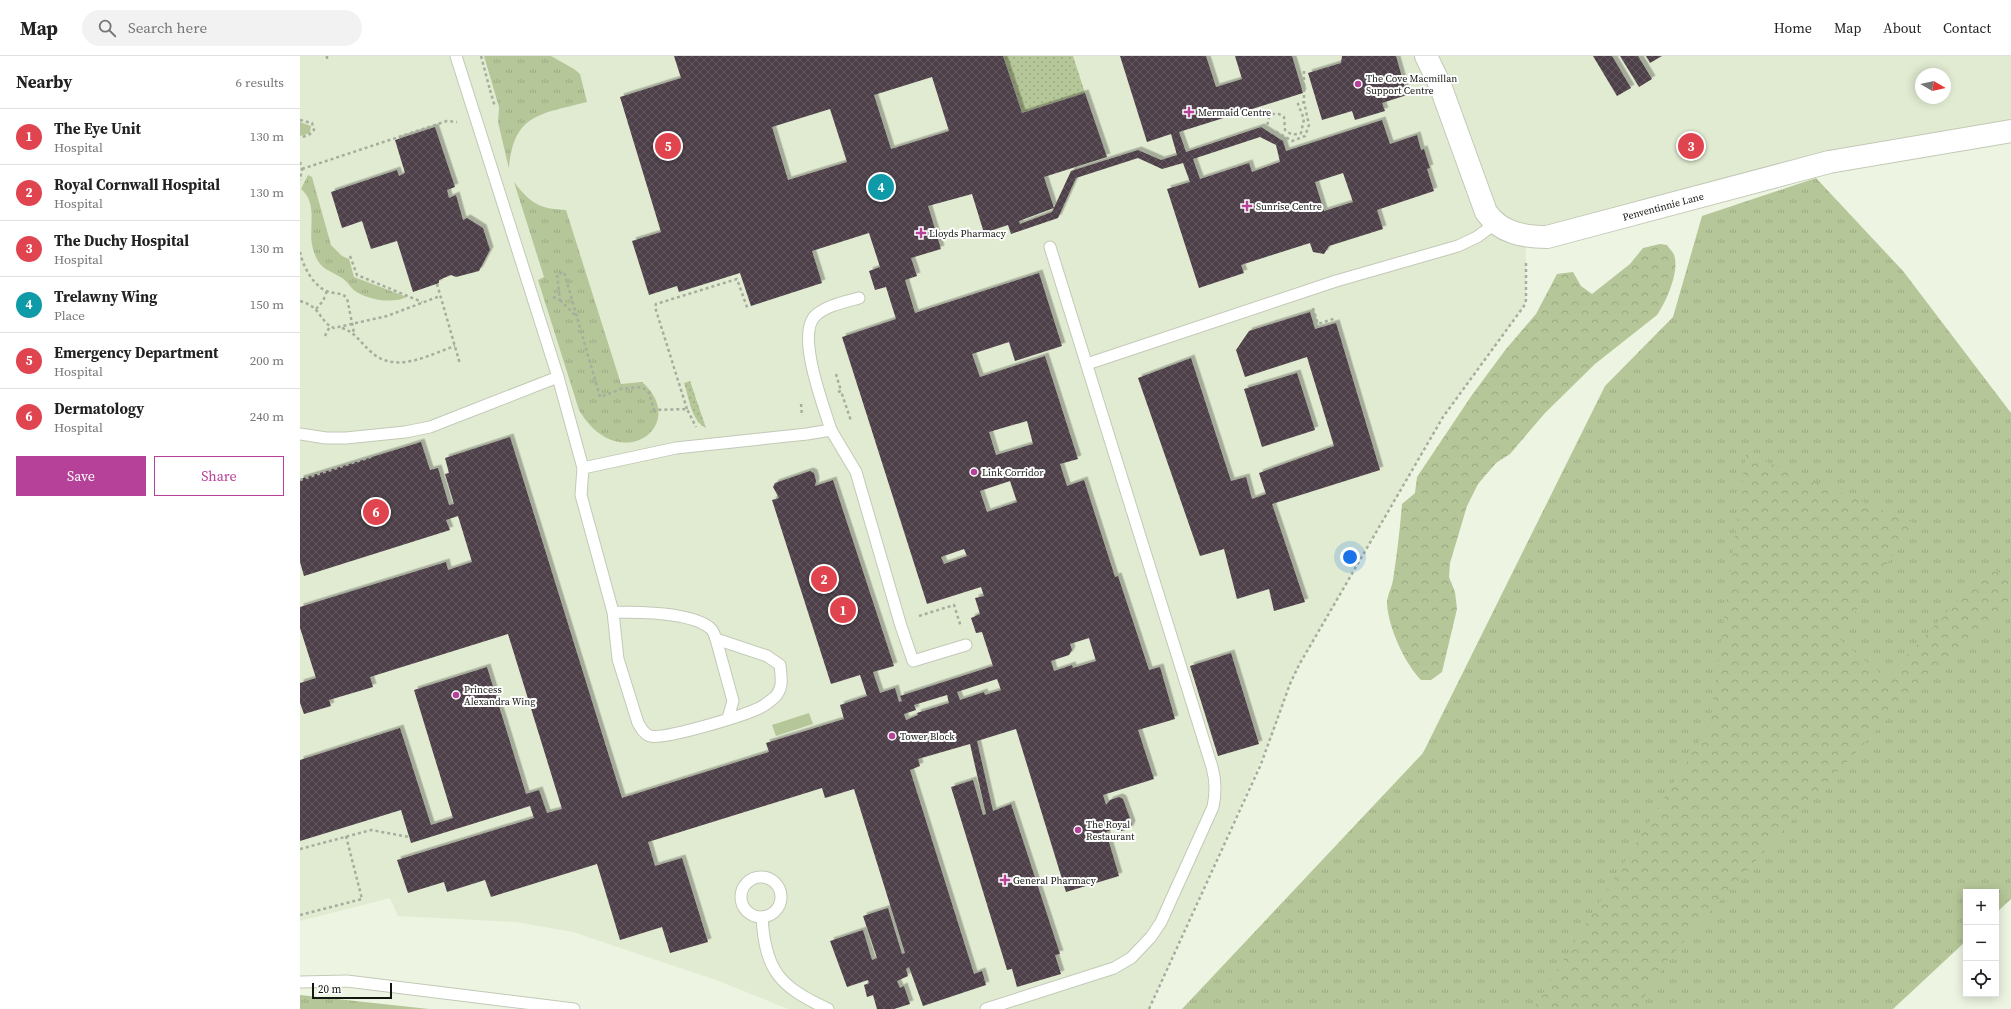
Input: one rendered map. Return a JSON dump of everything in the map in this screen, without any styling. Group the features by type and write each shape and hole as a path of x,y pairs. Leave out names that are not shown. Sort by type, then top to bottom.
{"street":[{"name":"Penventinnie Lane","path":"1426,56 1440,85 1486,212 1496,223 1513,233 1526,236 1547,237 1829,162 2011,131"}],"lane":[{"path":"456,56 558,377 584,468 581,495 613,612 618,659 638,723 643,731 649,736 684,732 758,709 775,696 782,684 780,665 767,656 716,639"},
{"path":"1087,364 1336,281 1458,246 1477,237 1496,223"},
{"path":"986,1009 1114,968 1131,958 1142,949 1161,922 1213,807 1215,797 1215,778 1212,767 1050,247"},
{"path":"859,298 825,310 816,315 810,324 809,344 820,398 831,430 856,472 900,626 913,661 966,645"},
{"path":"300,434 326,438 346,438 378,436 417,430 430,427 558,377"},
{"path":"584,468 676,448 807,434 831,430"},
{"path":"613,612 644,612 676,616 694,620 711,628 716,639 733,702 728,718"},
{"path":"762,917 765,947 776,973 784,984 794,992 828,1009"},
{"path":"300,982 347,981 574,1009"}],"path":[{"path":"327,56 327,62"},
{"path":"1642,56 1648,66"},
{"path":"1304,71 1304,102 1309,125 1305,136 1292,141 1275,131 1270,133 1267,125 1268,118 1272,114 1279,114 1284,117 1285,130 1294,135 1301,133 1304,119 1298,104 1304,102"},
{"path":"490,90 495,107 494,115"},
{"path":"302,169 447,121 458,122 456,116"},
{"path":"300,120 312,123 314,130 310,134 300,138"},
{"path":"300,162 302,169 300,180"},
{"path":"1149,1009 1261,764 1290,684 1299,665 1443,418 1524,306 1526,300 1526,236"},
{"path":"300,252 308,272 315,282 327,291 339,293 347,298 354,333"},
{"path":"350,256 356,275 422,302"},
{"path":"560,300 558,274 564,272 600,397 621,389 642,387 649,393 654,410 687,409"},
{"path":"699,430 692,422 687,409 655,307 656,304 737,278 748,310"},
{"path":"437,284 460,364"},
{"path":"316,309 323,301 327,291"},
{"path":"549,291 553,298 560,300 578,318"},
{"path":"341,328 386,316 440,296"},
{"path":"300,301 316,309 330,326 354,333 374,356 391,363 412,361 455,346"},
{"path":"1312,304 1318,324 1336,318"},
{"path":"325,336 330,326"},
{"path":"835,372 851,422"},
{"path":"799,420 802,418 800,404 841,391"},
{"path":"917,609 919,616 954,605 966,645"},
{"path":"300,849 371,830 409,837"},
{"path":"300,915 362,899 346,836"}],"shaded area":[{"path":"300,56 2011,56 2011,131 1526,236 1526,300 1524,306 1443,417 1299,665 1290,684 1273,733 1149,1009 788,1009 716,980 573,932 516,922 398,916 390,898 300,921"}],"green space":[{"path":"484,56 551,56 580,74 587,102 544,114 533,119 524,126 517,137 512,151 509,169 498,122 499,107"},
{"path":"1003,56 1073,56 1085,93 1022,113"},
{"path":"300,122 311,126 310,133 300,136"},
{"path":"308,175 312,177 331,245 342,256 349,259 354,277 407,297 388,301 367,297 355,291 344,280 322,266 316,258 312,244 312,219 310,203 307,195 301,189"},
{"path":"1816,178 1903,271 2011,413 2011,899 1999,910 1999,889 1963,889 1963,944 1893,1009 1182,1009 1423,753 1605,386 1673,317 1702,216"},
{"path":"514,182 530,200 536,204 549,208 566,210 621,384 642,382 655,398 658,414 654,428 644,438 629,442 613,440 595,430 579,410 538,280 544,277"},
{"path":"1660,244 1667,245 1673,253 1675,269 1674,278 1668,295 1657,315 1595,364 1545,413 1510,454 1496,463 1478,484 1467,506 1450,563 1449,577 1455,592 1457,609 1442,672 1431,680 1421,680 1403,655 1390,623 1388,613 1387,603 1393,580 1402,504 1415,493 1417,477 1472,395 1506,349 1536,314 1557,274 1573,272 1581,286 1592,294 1630,264 1643,248"},
{"path":"690,381 706,428 697,420 691,408 684,383"},
{"path":"1746,453 1914,523 1838,638 1886,678 1989,567 2011,579 2011,604 1931,673 1815,795 1669,958 1637,1009 1533,1009 1710,724"},
{"path":"809,713 813,724 776,736 772,725"},
{"path":"300,995 429,1009 300,1009"}],"building":[{"path":"674,56 1003,56 1022,113 1085,93 1107,157 1044,177 1054,208 1071,171 1138,150 1161,160 1177,155 1171,134 1147,142 1120,56 1206,56 1216,87 1242,79 1235,56 1292,56 1303,93 1179,132 1186,152 1261,127 1283,141 1286,151 1382,120 1390,144 1417,135 1421,150 1424,149 1430,168 1427,169 1434,191 1377,210 1383,229 1329,246 1324,254 1313,252 1310,243 1241,265 1244,273 1199,288 1167,189 1190,182 1183,163 1162,169 1138,158 1076,178 1058,218 1011,234 1008,225 984,233 972,194 928,206 941,249 911,258 917,276 905,280 915,313 1039,273 1062,346 1015,361 1009,342 972,354 980,377 1045,356 1078,459 1060,464 1067,486 1084,480 1115,577 1118,576 1149,670 1160,667 1175,719 1138,730 1154,779 1103,795 1106,805 1110,800 1119,797 1123,799 1132,824 1130,829 1121,831 1116,828 1106,832 1119,876 1066,892 1016,729 977,741 993,811 1011,804 1060,954 1055,955 1061,974 1017,987 1012,969 1007,970 951,787 973,780 983,815 986,814 970,744 918,759 920,766 910,770 974,974 982,971 986,985 923,1006 909,967 906,969 908,976 897,981 900,988 904,986 910,1004 894,1009 877,1009 873,995 867,997 864,985 869,983 868,980 847,987 830,941 863,930 872,960 877,958 863,916 888,908 902,954 905,953 854,789 825,798 822,788 648,842 655,866 682,858 708,942 670,953 662,927 620,940 597,864 491,897 485,880 447,892 444,882 408,893 397,860 534,818 530,806 411,843 401,810 300,841 300,760 400,728 431,825 453,818 414,690 487,667 526,794 539,790 547,813 562,809 508,634 370,677 373,687 329,700 331,706 304,714 300,703 300,683 316,678 300,628 300,607 446,562 448,570 472,562 458,516 446,520 450,530 304,576 300,562 300,479 421,442 430,470 438,468 449,505 454,504 445,474 449,473 445,458 510,437 622,798 769,752 766,743 844,719 840,705 867,696 860,675 831,684 772,500 779,498 773,487 775,483 810,471 814,473 816,481 815,486 833,480 894,666 873,672 880,693 895,688 899,702 902,701 900,696 993,666 982,632 976,633 971,618 980,614 975,598 984,596 981,587 927,604 842,337 896,319 886,287 875,290 869,271 880,267 869,233 812,251 822,283 751,306 740,273 679,292 677,286 649,295 632,241 661,232 620,97 681,78","holes":["932,77 949,131 891,149 874,95","830,109 847,162 788,180 772,127","1260,137 1276,145 1280,162 1252,172 1249,163 1200,179 1193,159","1343,173 1353,202 1324,211 1315,182","1054,208 1052,212 1020,224 1019,221","1027,421 1033,444 996,455 989,432","1010,481 1017,502 987,512 980,491","964,549 967,556 944,564 941,557","1089,638 1096,661 1073,668 1072,665 1054,671 1051,661 1069,655 1072,650 1070,644","997,679 1001,690 985,695 984,692 960,700 957,692","947,695 949,703 917,713 918,715 906,720 904,714 916,710 914,705"]},
{"name":"The Cove Macmillan Support Centre","path":"1342,56 1396,56 1407,95 1382,103 1385,111 1355,120 1352,111 1322,120 1308,73 1341,63"},
{"path":"1593,56 1612,56 1631,88 1617,96"},
{"path":"1620,56 1638,56 1652,79 1639,87"},
{"path":"1646,56 1662,56 1650,63"},
{"path":"435,127 455,187 447,190 449,198 456,195 463,220 467,218 483,228 490,250 479,271 456,277 451,275 439,280 439,283 413,292 397,241 371,249 362,221 342,228 331,192 397,170 399,176 405,173 395,140"},
{"path":"1310,312 1315,329 1336,323 1380,470 1272,504 1305,602 1274,611 1269,589 1237,599 1224,549 1200,556 1138,378 1191,358 1231,481 1246,477 1252,499 1266,494 1259,473 1334,446 1307,357 1245,377 1236,350 1249,331"},
{"path":"1297,373 1315,430 1262,447 1244,389"},
{"path":"1231,653 1259,744 1218,756 1190,666"}],"place":[{"name":"The Cove Macmillan Support Centre","path":"1358,84"},
{"name":"Mermaid Centre","path":"1189,112"},
{"name":"Emergency Department","path":"668,146"},
{"name":"The Duchy Hospital","path":"1691,146"},
{"name":"Trelawny Wing","path":"881,187"},
{"name":"Sunrise Centre","path":"1247,206"},
{"name":"Lloyds Pharmacy","path":"921,233"},
{"name":"Link Corridor","path":"974,472"},
{"name":"Dermatology","path":"376,512"},
{"name":"Royal Cornwall Hospital","path":"824,579"},
{"name":"The Eye Unit","path":"843,610"},
{"name":"Princess Alexandra Wing","path":"456,695"},
{"name":"Tower Block","path":"892,736"},
{"name":"The Royal Restaurant","path":"1078,830"},
{"name":"General Pharmacy","path":"1005,880"}]}
